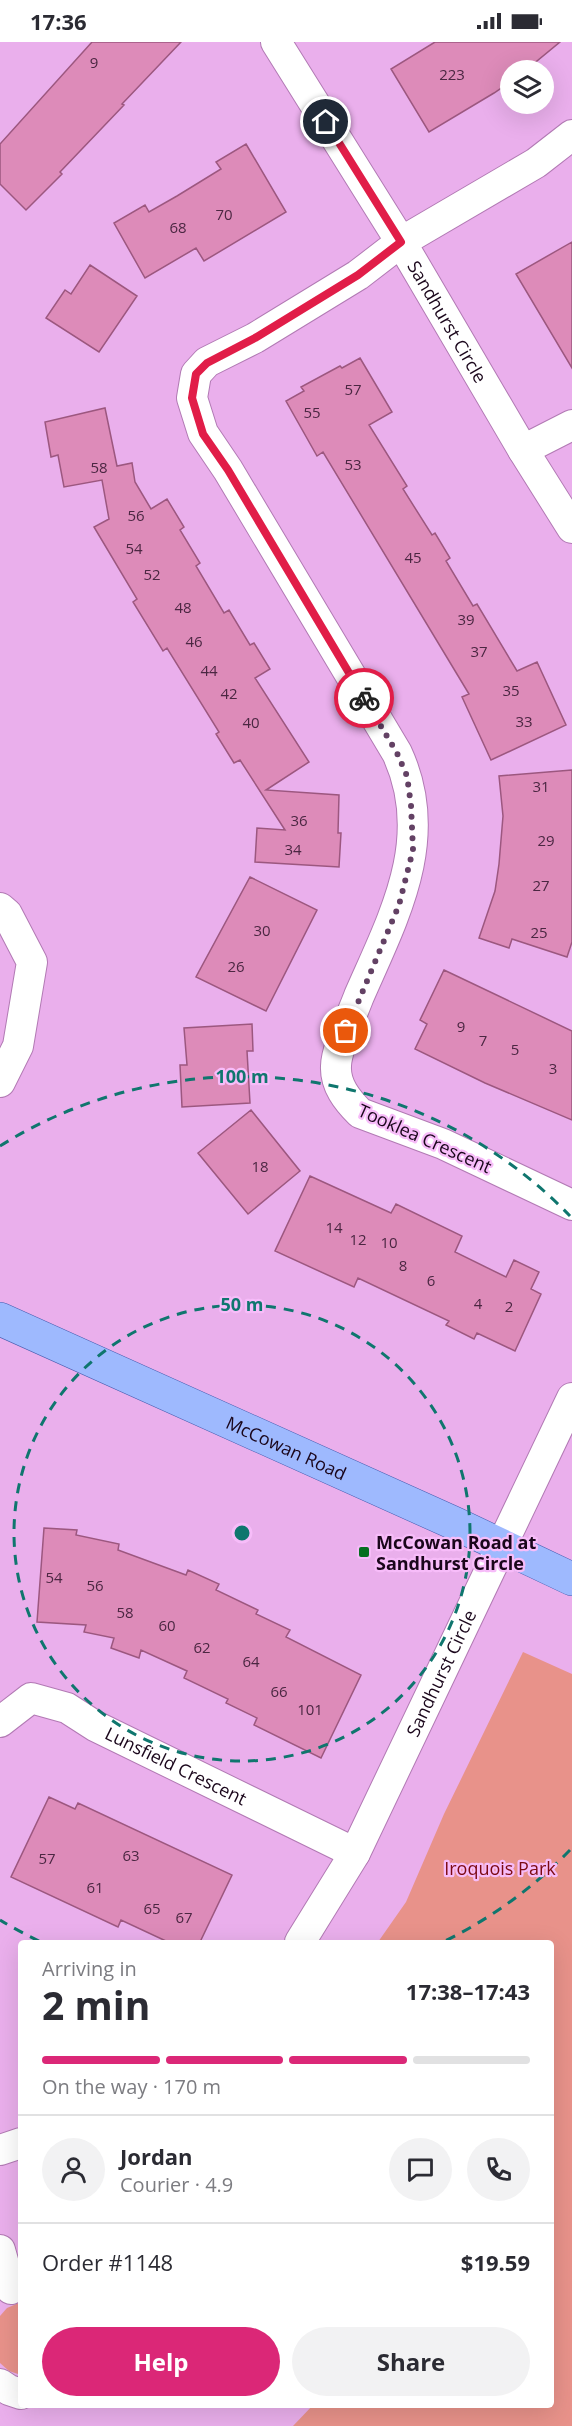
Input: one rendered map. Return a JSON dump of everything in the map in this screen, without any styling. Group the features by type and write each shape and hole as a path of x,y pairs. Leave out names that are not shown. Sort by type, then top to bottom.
{"main road":[{"name":"McCowan Road","path":"0,1319 572,1579"}],"street":[{"name":"Sandhurst Circle","path":"276,42 401,242 523,450 572,528"},
{"name":"Tooklea Crescent","path":"572,135 536,163 401,242 358,275 255,338 207,363 196,374 192,398 203,434 234,480 397,753 407,776 413,850 399,905 350,1017 336,1065 340,1088 360,1113 443,1144 572,1205"},
{"path":"523,450 572,425"},
{"path":"0,908 7,914 32,962 11,1011 18,1046 0,1082"},
{"name":"Sandhurst Circle","path":"301,1940 355,1853 572,1398"},
{"name":"Lunsfield Crescent","path":"0,1722 31,1698 67,1708 95,1726 355,1853"},
{"path":"0,2150 18,2144"},
{"path":"0,2250 11,2291"},
{"path":"0,2384 18,2393"}],"green space":[{"name":"Iroquois Park","path":"523,1652 572,1674 572,2426 293,2426 310,2408 554,2408 554,1940 379,1940 406,1902 444,1814"},
{"path":"18,2303 18,2374 9,2371 0,2363 0,2316 7,2308"}],"building":[{"path":"92,42 181,42 60,172 62,174 26,210 0,184 0,144"},
{"path":"435,42 560,42 538,60 500,60 500,89 429,132 391,69"},
{"path":"246,144 286,212 204,261 196,248 145,278 114,223 145,205 149,212 177,196 221,169 216,162"},
{"path":"572,242 572,368 516,274"},
{"path":"90,265 137,296 99,352 46,318 65,290 71,294"},
{"path":"360,358 392,412 369,425 407,486 403,489 432,535 435,533 450,558 446,561 473,606 477,604 517,671 537,662 566,725 491,760 462,697 469,694 323,452 317,456 286,401 304,391 301,387"},
{"path":"105,408 117,466 132,463 135,482 151,509 167,499 184,527 180,530 200,563 196,566 224,613 229,610 250,645 254,643 270,669 255,678 309,762 266,790 339,795 338,833 341,833 339,867 255,862 257,828 285,830 240,760 234,763 216,734 219,732 167,648 163,651 133,602 137,599 94,527 109,519 102,480 64,487 58,455 51,457 45,422"},
{"path":"572,770 572,942 567,957 512,939 509,948 479,938 495,891 499,864 503,816 499,776"},
{"path":"250,877 317,910 266,1011 196,977"},
{"path":"444,970 572,1031 572,1120 485,1083 415,1049 427,1024 420,1020"},
{"path":"252,1024 253,1051 247,1051 250,1103 182,1107 180,1065 187,1065 184,1028"},
{"path":"251,1110 300,1171 248,1214 198,1153"},
{"path":"310,1176 391,1213 396,1204 462,1236 455,1252 506,1277 514,1260 539,1272 531,1289 541,1294 515,1351 477,1333 474,1339 446,1325 449,1321 358,1278 354,1287 275,1251"},
{"path":"44,1528 77,1530 76,1535 119,1544 118,1550 186,1575 188,1570 219,1584 216,1590 258,1610 256,1614 290,1630 286,1637 361,1675 321,1758 254,1725 257,1718 226,1703 228,1699 184,1678 187,1671 141,1650 139,1658 111,1648 114,1638 84,1632 86,1625 37,1622"},
{"path":"49,1797 75,1809 78,1803 232,1875 201,1940 164,1940 121,1920 118,1927 11,1877"}],"way so far":[{"path":"346,1031 399,905 413,850 407,776 397,753 364,698"}],"place":[{"name":"McCowan Road at Sandhurst Circle","path":"364,1552"}],"route":[{"path":"326,122 401,242 358,275 255,338 207,363 196,374 192,398 203,434 228,470 364,698"}]}
